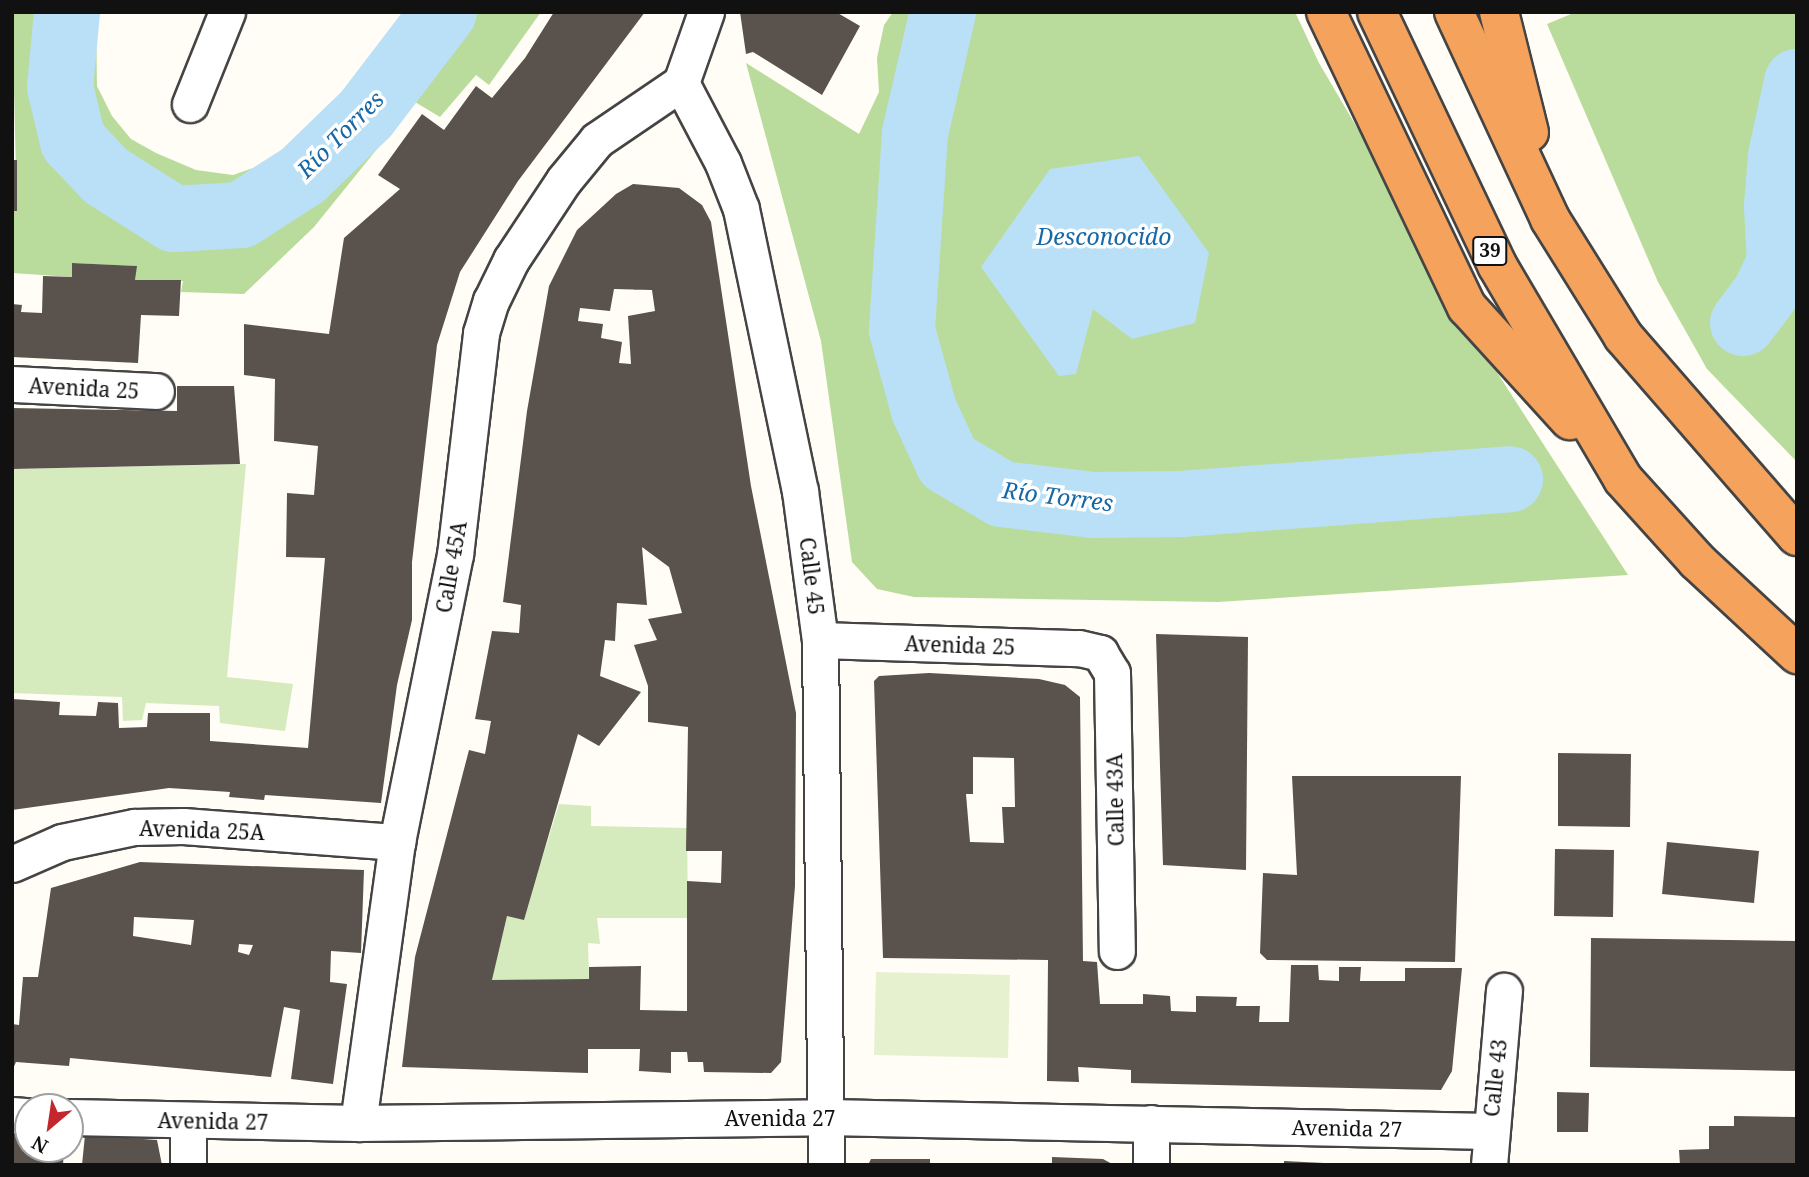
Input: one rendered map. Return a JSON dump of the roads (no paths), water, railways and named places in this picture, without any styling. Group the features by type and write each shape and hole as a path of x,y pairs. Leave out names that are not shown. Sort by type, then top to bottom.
{"highway":[{"path":"1326,12 1467,307 1623,479"},
{"name":"39","path":"1377,12 1497,265 1623,479 1697,562 1797,654"},
{"path":"1454,12 1550,219 1623,336 1797,536"},
{"path":"1499,12 1550,219"}],"street":[{"path":"190,104 226,12"},
{"path":"681,83 706,12"},
{"name":"Calle 45","path":"681,83 723,163 741,209 800,491 820,640 826,1165"},
{"name":"Calle 45A","path":"358,1123 397,842 455,555 481,333 491,301 511,260 564,180 597,141 681,83"},
{"name":"Avenida 25","path":"12,384 156,391"},
{"name":"Avenida 25","path":"820,640 1079,648 1100,653"},
{"name":"Calle 43A","path":"1100,653 1112,673 1117,951"},
{"name":"Avenida 25A","path":"12,864 62,842 134,827 183,826 397,842"},
{"name":"Calle 43","path":"1490,1148 1504,991"},
{"name":"Avenida 27","path":"84,1117 358,1123 827,1117 1151,1123 1490,1148"},
{"path":"188,1121 188,1165"},
{"path":"1151,1123 1151,1165"}],"water":[{"name":"Desconocido","path":"1139,156 1209,253 1195,323 1132,339 1093,309 1076,374 1059,376 981,267 1050,169"}],"waterway":[{"name":"Río Torres","path":"67,12 60,87 73,141 106,176 174,219 241,215 303,175 366,114 444,12"},
{"name":"Río Torres","path":"943,12 915,133 902,330 924,410 948,462 1002,494 1093,505 1181,504 1510,479"},
{"name":"Río Torres","path":"1743,323 1766,292 1780,262 1777,206 1781,156 1797,82"}]}
